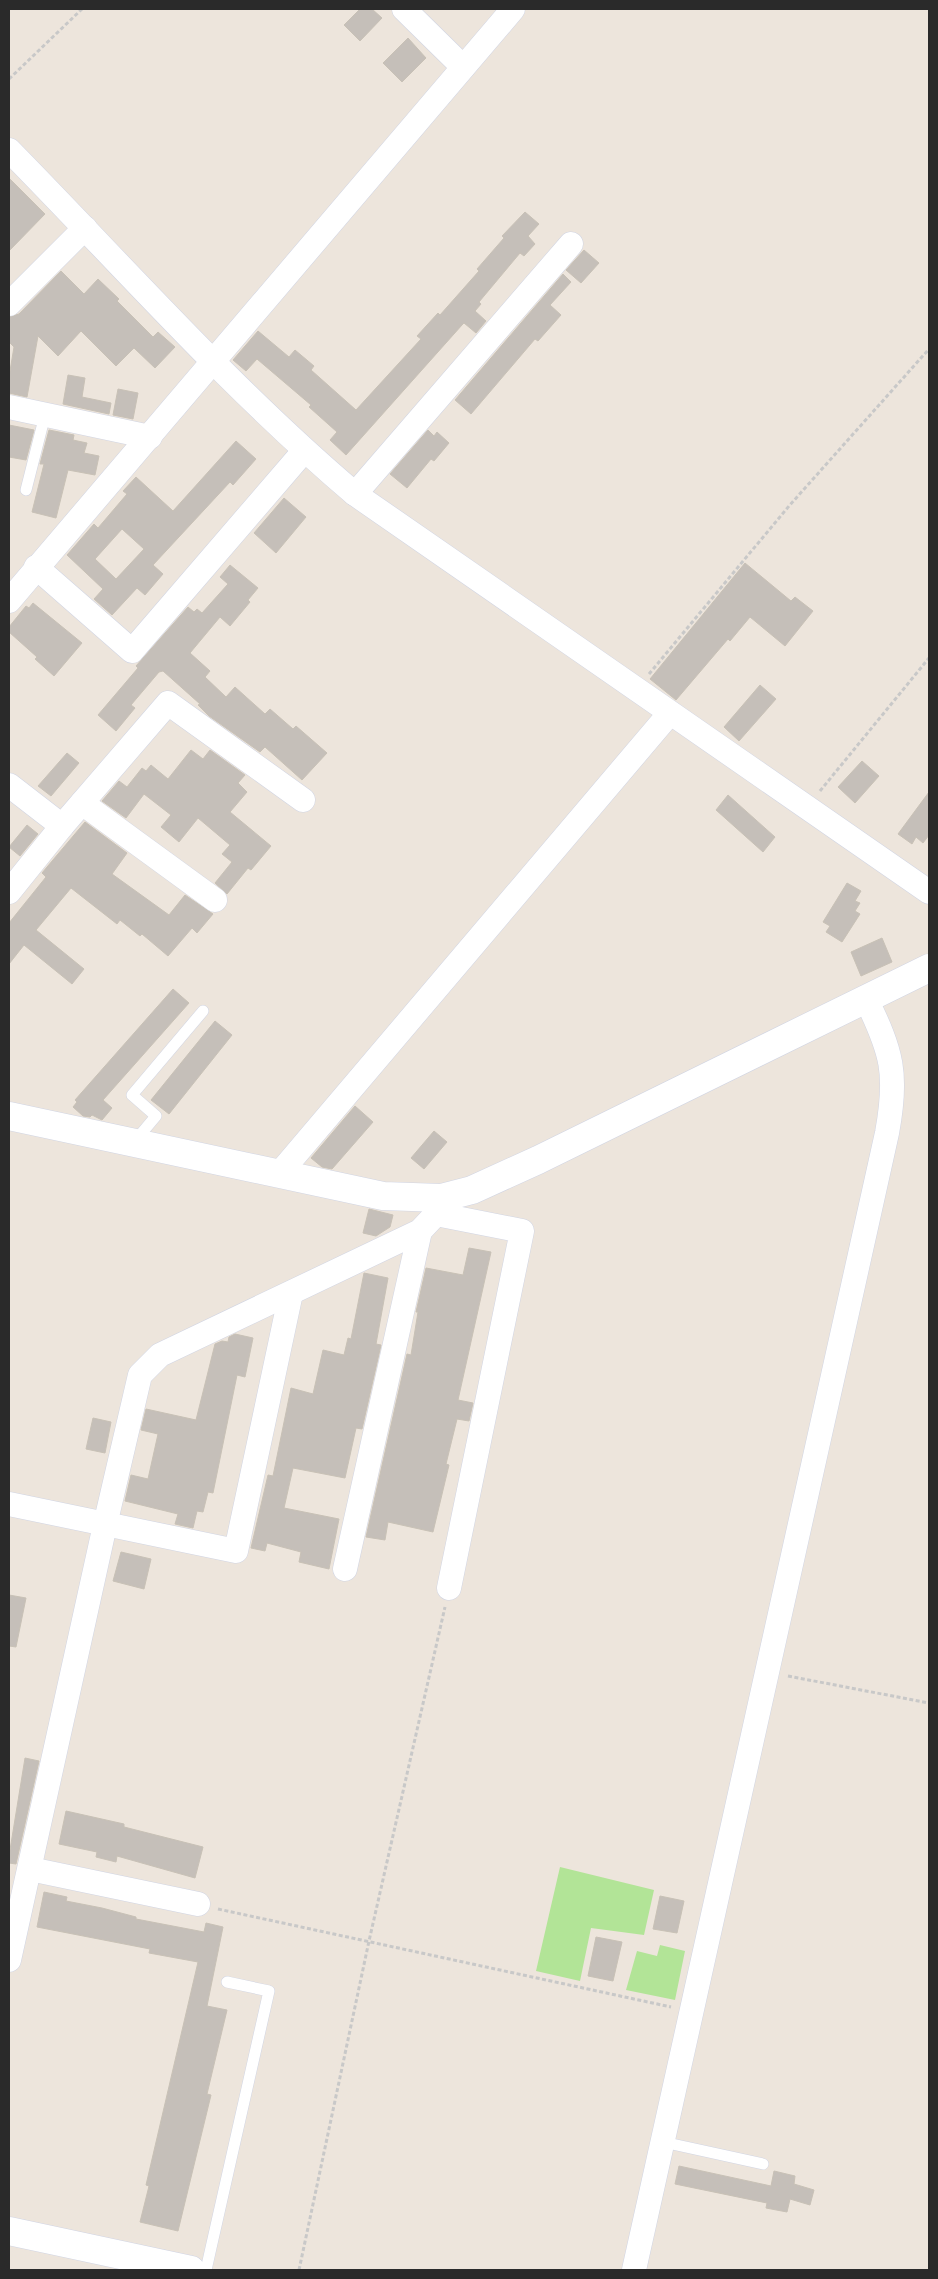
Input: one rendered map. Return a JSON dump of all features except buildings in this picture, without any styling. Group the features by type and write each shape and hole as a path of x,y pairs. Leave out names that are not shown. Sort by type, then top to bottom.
{"street":[{"path":"404,9 463,67"},
{"path":"9,601 24,575 150,437 212,361 513,9"},
{"path":"9,150 212,361 304,451 355,494 929,892"},
{"path":"9,304 85,228"},
{"path":"355,494 572,244"},
{"path":"9,408 150,437"},
{"path":"24,575 132,651 304,451"},
{"path":"9,892 62,826 168,703 303,800"},
{"path":"279,1174 670,713"},
{"path":"9,785 62,826"},
{"path":"82,803 215,900"},
{"path":"345,1569 420,1231 438,1206 538,1160 929,968"},
{"path":"634,2270 769,1672 893,1101 892,1068 885,1038 866,999"},
{"path":"9,1116 383,1196 438,1206 522,1231 449,1588"},
{"path":"9,1960 13,1923 30,1869 105,1525 140,1376 160,1355 420,1231"},
{"path":"9,1504 236,1551 291,1293"},
{"path":"30,1869 198,1904"},
{"path":"9,2231 189,2270"}],"lane":[{"path":"26,490 45,415"},
{"path":"134,1143 156,1116 132,1095 203,1011"},
{"path":"189,2270 269,1991 227,1982"},
{"path":"663,2142 763,2164"}],"path":[{"path":"9,79 82,9"},
{"path":"637,689 789,506 929,349"},
{"path":"807,807 929,658"},
{"path":"299,2270 369,1941 449,1588"},
{"path":"769,1672 929,1704"},
{"path":"198,1904 692,2011"}],"green space":[{"path":"560,1867 654,1890 644,1935 591,1928 580,1981 536,1971"},
{"path":"660,1945 685,1951 675,2000 626,1990 637,1951 657,1956"}]}
